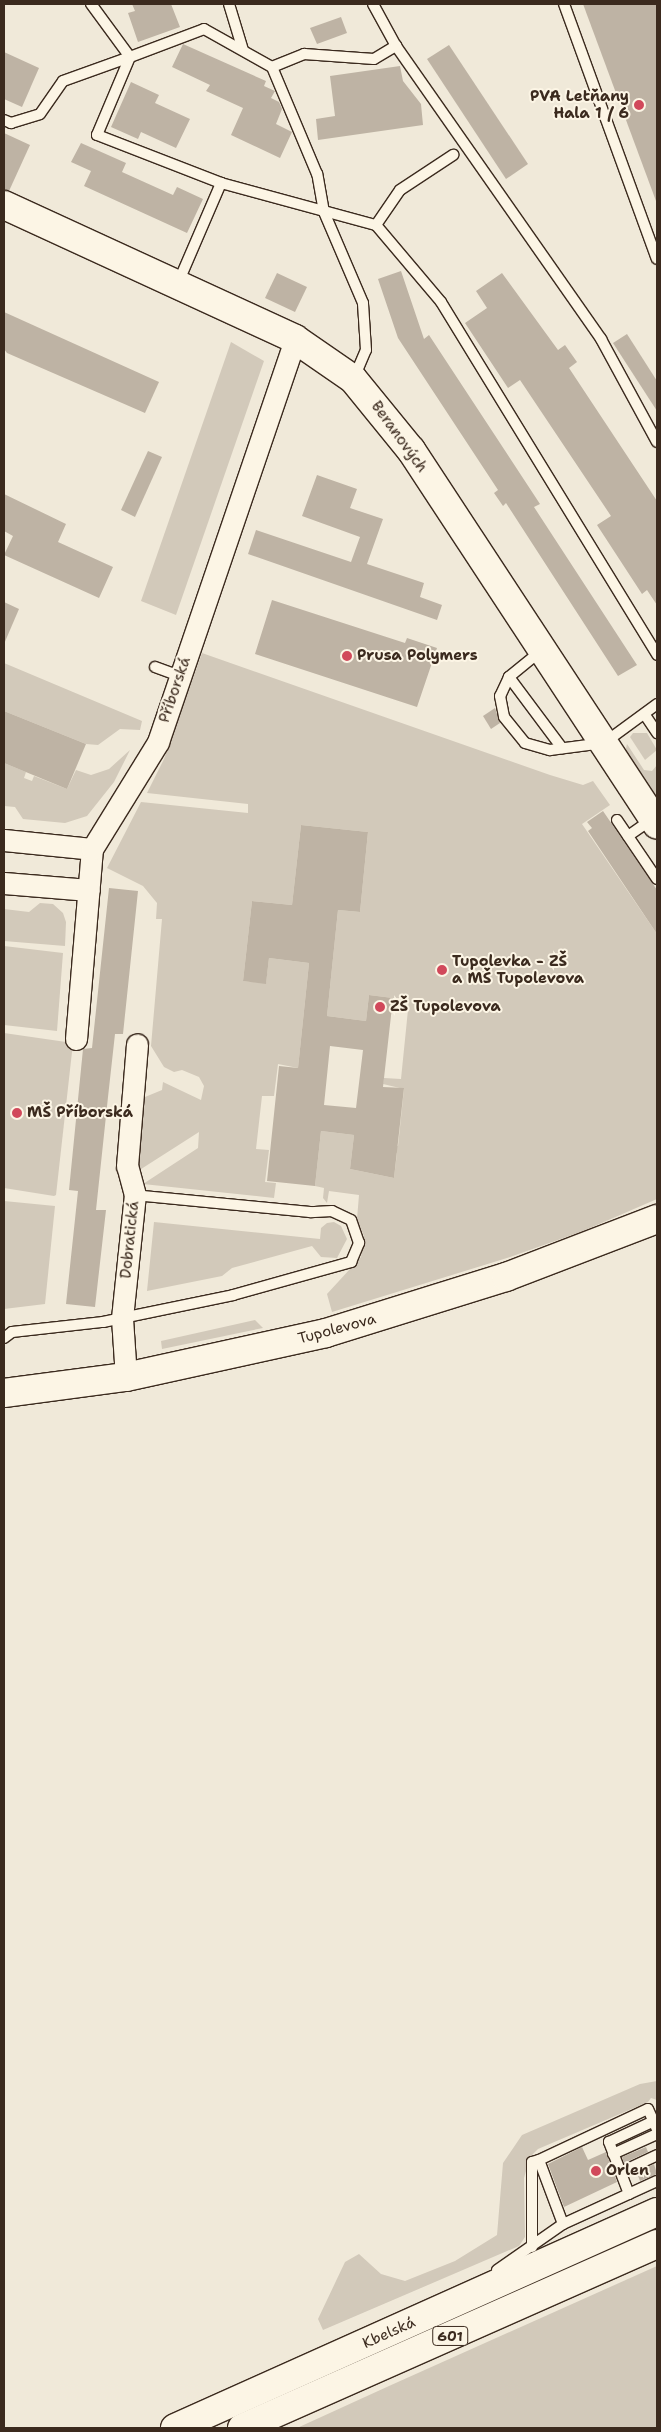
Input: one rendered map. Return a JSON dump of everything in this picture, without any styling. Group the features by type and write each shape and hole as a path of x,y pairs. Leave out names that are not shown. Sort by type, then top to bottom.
{"main road":[{"name":"Beranových","path":"4,205 295,339 353,379 411,450 655,822"},
{"name":"Tupolevova","path":"4,1393 126,1377 326,1333 436,1301 583,1250 657,1219"},
{"name":"Kbelská","path":"175,2428 657,2212"},
{"name":"Kbelská","path":"242,2428 657,2244"}],"street":[{"name":"Příborská","path":"76,1039 92,849 153,754 295,339"},
{"path":"4,840 92,849"},
{"path":"4,883 89,890"},
{"name":"Dobratická","path":"126,1377 122,1318 135,1195 127,1166 138,1044"}],"lane":[{"path":"91,4 130,57"},
{"path":"229,4 243,50"},
{"path":"373,4 396,46 600,339 657,442"},
{"path":"564,4 657,259"},
{"path":"4,120 11,123 40,114 63,81 204,29 272,67 317,174 324,212 363,303 366,350 353,379"},
{"path":"272,67 304,54 374,59 396,46"},
{"path":"130,57 97,135 222,183 376,225 441,302 657,655"},
{"path":"376,225 400,190 453,155"},
{"path":"177,284 222,183"},
{"path":"543,650 509,678 500,696 504,717 525,743 550,750 604,743 646,715 657,704"},
{"path":"155,667 180,676"},
{"path":"509,678 562,748"},
{"path":"646,715 657,733"},
{"path":"617,820 657,880"},
{"path":"628,836 655,822"},
{"path":"4,1338 12,1332 122,1318 233,1295 351,1262 359,1243 351,1220 332,1211 310,1212 135,1195"},
{"path":"532,2247 532,2162 648,2109 656,2125 609,2142 629,2194"},
{"path":"613,2154 657,2134"},
{"path":"620,2172 657,2155"},
{"path":"539,2160 563,2224"},
{"path":"405,2326 532,2247 563,2224 657,2181"}],"shaded area":[{"path":"231,342 264,361 176,615 141,601"},
{"name":"Tupolevka - ZŠ a MŠ Tupolevova","path":"202,653 550,775 583,785 593,781 610,805 582,824 657,934 657,1199 583,1231 507,1258 332,1312 327,1294 361,1257 364,1236 357,1219 359,1195 329,1191 327,1203 323,1198 324,1188 315,1186 321,1131 354,1135 350,1169 394,1178 397,1153 391,1152 392,1145 398,1146 404,1089 383,1084 384,1078 401,1079 409,1000 369,995 366,1021 327,1016 338,910 360,912 368,832 301,825 292,905 252,901 243,981 266,983 269,958 309,963 298,1068 278,1064 274,1096 262,1096 256,1149 269,1150 265,1182 276,1183 274,1198 143,1184 198,1148 199,1132 138,1171 145,1097 162,1090 163,1082 201,1100 204,1086 199,1077 182,1070 174,1072 164,1067 151,1046 162,919 156,919 157,903 143,886 107,868 141,802 248,813 248,804 147,793 164,759"},
{"path":"4,663 142,721 140,730 120,729 98,745 86,744 4,711"},
{"path":"633,733 647,733 657,750 645,760 630,737"},
{"path":"627,744 644,770 652,771 657,765 657,811 625,753"},
{"path":"130,750 114,782 87,816 65,823 23,819 15,807 4,806 4,763 26,772 24,778 32,781 34,776 67,789 76,770 91,775 109,769"},
{"path":"40,903 53,904 63,913 66,922 65,946 4,941 4,909 29,912"},
{"path":"4,946 63,953 57,1031 4,1025"},
{"path":"4,1033 73,1043 56,1195 54,1196 4,1188"},
{"path":"4,1201 55,1206 45,1304 4,1309"},
{"path":"154,1222 320,1239 321,1228 327,1223 334,1222 341,1226 347,1239 337,1258 321,1257 312,1246 232,1268 222,1276 147,1291"},
{"path":"255,1320 263,1328 162,1349 161,1341"},
{"path":"657,2081 657,2100 651,2098 648,2102 538,2149 530,2157 524,2178 525,2237 519,2246 323,2330 318,2319 345,2262 359,2254 381,2274 405,2281 455,2261 497,2235 503,2163 522,2135 640,2084"},
{"path":"657,2266 657,2428 297,2428 389,2386"}],"building":[{"path":"132,4 171,4 180,27 138,42 128,13 135,11"},
{"name":"PVA Letňany Hala 1 / 6","path":"583,4 657,4 657,201 656,201"},
{"path":"341,17 347,33 317,44 310,28"},
{"path":"183,44 266,81 264,86 275,91 271,98 279,102 282,109 276,124 292,132 280,158 231,135 243,108 206,91 210,85 172,67"},
{"path":"449,45 528,164 506,179 427,59"},
{"path":"4,52 39,68 22,107 4,99"},
{"path":"400,66 403,81 421,104 423,125 318,140 316,119 335,116 330,76"},
{"path":"131,82 159,95 155,103 190,119 176,148 141,132 138,139 111,127"},
{"path":"4,133 30,145 9,191 4,190"},
{"path":"81,143 126,163 122,172 173,195 177,187 203,199 187,233 84,186 91,171 71,162"},
{"path":"401,271 424,339 429,335 540,504 534,507 637,665 618,676 506,503 503,506 494,493 498,490 398,338 378,279"},
{"path":"277,273 307,287 295,312 265,298"},
{"path":"502,273 558,350 565,345 577,362 569,368 657,501 657,605 647,590 642,594 597,525 611,516 520,380 508,388 465,323 487,308 476,291"},
{"path":"4,312 159,382 145,413 7,353 4,349"},
{"path":"627,334 657,381 657,411 613,343"},
{"path":"148,451 162,457 135,517 121,510"},
{"path":"317,475 357,489 350,508 383,519 367,564 424,583 420,597 442,605 437,620 248,554 256,530 351,562 360,537 302,516"},
{"path":"4,494 66,524 58,542 113,567 99,598 4,555 13,536 4,531"},
{"path":"272,600 405,643 407,638 437,648 417,707 255,654"},
{"path":"4,602 19,609 4,644"},
{"path":"495,708 500,723 491,729 483,716"},
{"path":"4,711 86,744 67,789 4,763"},
{"path":"603,811 657,890 657,934 588,831 592,828 587,822"},
{"name":"ZŠ Tupolevova","path":"301,825 368,832 360,912 338,910 327,1016 366,1021 369,995 393,998 383,1087 404,1088 394,1178 350,1169 354,1135 321,1131 315,1186 267,1181 279,1066 298,1068 309,963 269,958 266,984 243,981 252,901 292,905","holes":["330,1046 363,1050 356,1108 324,1105"]},
{"path":"109,888 138,891 123,1034 115,1034 96,1210 106,1210 95,1307 66,1304 78,1191 69,1190 83,1049 92,1048"},
{"path":"582,2147 588,2160 606,2152 617,2182 564,2207 548,2164"},
{"path":"646,2147 648,2152 624,2163 622,2157"},
{"path":"654,2164 657,2174 640,2181 637,2173 629,2176"}],"place":[{"name":"PVA Letňany Hala 1 / 6","path":"639,105"},
{"name":"Prusa Polymers","path":"347,656"},
{"name":"Tupolevka - ZŠ a MŠ Tupolevova","path":"442,970"},
{"name":"ZŠ Tupolevova","path":"380,1007"},
{"name":"MŠ Příborská","path":"17,1113"},
{"name":"Orlen","path":"596,2171"}]}
